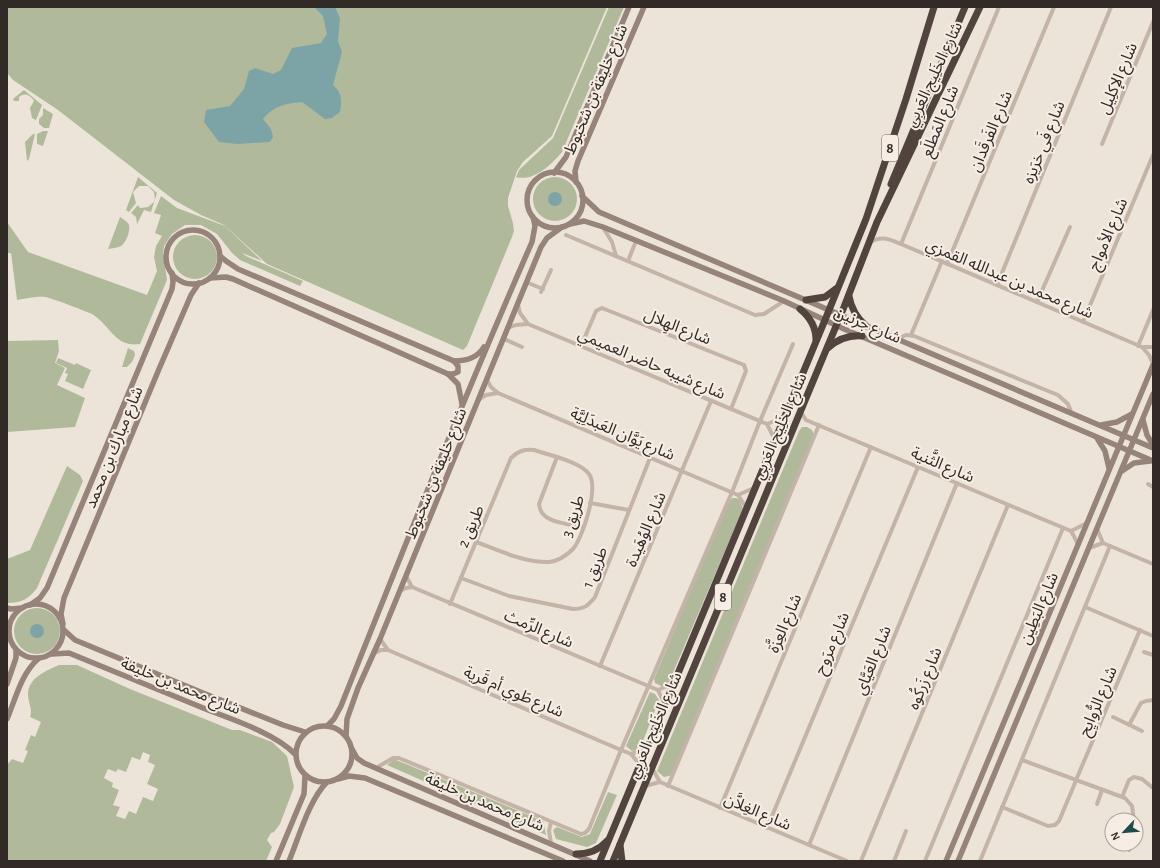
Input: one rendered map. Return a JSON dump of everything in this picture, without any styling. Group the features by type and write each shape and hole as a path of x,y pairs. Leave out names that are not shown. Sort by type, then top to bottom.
{"highway":[{"name":"شارع الخَلِيج العَربِي","path":"600,861 826,320 866,219 906,99 934,7"},
{"path":"878,222 894,174 965,7"},
{"name":"شارع الخَلِيج العَربِي","path":"613,861 836,325 868,244 980,7"},
{"path":"806,300 825,297 839,287"},
{"path":"848,295 853,310 866,326"},
{"path":"800,309 814,326 816,342"},
{"path":"826,349 842,338 862,336"},
{"path":"576,854 593,851 610,837"},
{"path":"620,845 622,861"}],"main road":[{"name":"شارع خليفة بن شخبوط","path":"554,173 566,157 629,7"},
{"name":"شارع خليفة بن شخبوط","path":"576,182 575,171 578,161 644,7"},
{"path":"554,173 566,175 576,182 582,196 582,204 580,212 576,218 570,224 562,227 546,227 538,223 533,217 528,204 529,191 533,183 546,174 554,173"},
{"name":"شارع جرنين","path":"582,196 599,212 1072,414 1153,447"},
{"name":"شارع خليفة بن شخبوط","path":"328,725 334,719 341,706 400,556 493,331 532,242 534,226 533,217"},
{"name":"شارع جرنين","path":"570,224 584,221 603,227 784,302 1153,461"},
{"name":"شارع خليفة بن شخبوط","path":"346,736 347,719 358,688 380,639 518,305 526,282 541,247 547,238 562,227"},
{"path":"188,230 198,230 206,233 213,239 218,247 220,256 216,272 210,278 199,283 192,284 184,282 172,273 166,256 168,247 173,239 180,233 188,230"},
{"path":"220,256 238,269 454,361 467,360 478,354 483,349 493,331"},
{"name":"شارع مبارك بن محمد","path":"30,605 40,598 47,588 172,289 172,273"},
{"path":"210,278 226,277 233,279 448,374 459,386 462,406"},
{"name":"شارع مبارك بن محمد","path":"63,627 62,608 64,598 159,369 191,295 199,283"},
{"path":"448,374 458,372 458,366 454,361"},
{"name":"شارع البَطِين","path":"946,861 1153,364"},
{"name":"شارع البَطِين","path":"958,861 1153,394"},
{"path":"1099,425 1118,422 1133,414"},
{"path":"1144,417 1145,431 1153,447"},
{"path":"1096,436 1106,451 1109,471"},
{"path":"1120,473 1134,463 1153,461"},
{"path":"7,719 30,666 38,659 52,654 59,647 63,639 63,627 58,614 52,609 38,604 30,605 17,612 12,618 8,631 10,639 16,650 22,655 38,659"},
{"path":"7,608 23,608"},
{"name":"شارع محمد بن خليفة","path":"63,627 75,640 225,702 305,732"},
{"path":"7,684 14,668 16,650"},
{"name":"شارع محمد بن خليفة","path":"52,654 69,653 222,715 278,740 295,754"},
{"path":"328,725 335,727 346,736 352,749 352,758 350,766 345,774 338,779 327,782 319,782 305,776 298,766 295,754 296,746 305,732 316,726 328,725"},
{"name":"شارع محمد بن خليفة","path":"352,749 358,758 364,763 590,861"},
{"path":"276,861 304,794 306,785 305,776"},
{"name":"شارع محمد بن خليفة","path":"338,779 350,776 366,778 563,861"},
{"path":"289,861 313,802 319,791 327,782"}],"street":[{"name":"شارع المَطلَع","path":"901,244 999,7"},
{"name":"شارع الفَرقَدان","path":"947,264 1054,7"},
{"name":"شارع فَي خرَيزه","path":"997,285 1110,7"},
{"name":"شارع الإكلِيل","path":"1102,144 1153,22"},
{"name":"شارع الأمواج","path":"1083,322 1153,155"},
{"path":"603,227 612,242 616,256"},
{"path":"1037,302 1070,227"},
{"path":"566,235 755,315 764,314 784,302"},
{"name":"شارع محمد بن عبدالله القمزي","path":"868,244 875,239 883,238 901,244 1140,346 1153,347"},
{"path":"628,261 636,241"},
{"path":"604,251 612,242"},
{"path":"911,335 942,261"},
{"path":"526,282 542,290 551,270"},
{"path":"518,305 522,317 528,324"},
{"name":"شارع الهِلال","path":"581,346 596,311 602,308 744,365 746,371 731,409"},
{"path":"1153,310 1140,346 1149,355 1153,364"},
{"path":"508,328 516,325 528,324"},
{"name":"شارع شيبه حاضر العميمي","path":"528,324 767,424"},
{"path":"897,339 903,336 911,335 1058,395 1068,404 1072,414"},
{"path":"504,339 522,347"},
{"path":"376,768 393,758 399,758 581,834 585,833 589,829 793,344"},
{"name":"شارع يَوَّان العَبدَلِيَّة","path":"487,380 491,387 498,393 738,495"},
{"path":"478,400 498,393"},
{"name":"شارع الوُهَيدة","path":"600,666 711,401"},
{"path":"794,425 806,420 800,410"},
{"path":"775,440 767,424 785,417"},
{"name":"شارع الثَّنية","path":"806,420 1071,531"},
{"path":"668,786 819,426"},
{"name":"شارع العِزَّة","path":"720,808 871,447"},
{"name":"طريق 3","path":"476,542 523,558 550,562 560,559 574,548 583,527 592,490 592,480 590,474 578,465 534,450 528,449 516,453 511,458"},
{"path":"557,457 539,504 540,510 544,516 556,521 583,527"},
{"name":"طريق 2","path":"450,604 511,458"},
{"name":"طريق 1","path":"461,578 510,596 573,609 580,609 588,606 595,597 650,458"},
{"name":"شارع مرَوح","path":"767,828 918,467"},
{"name":"شارع العَيَّاي","path":"809,845 957,483"},
{"path":"1148,484 1153,487"},
{"path":"747,509 738,495 756,487"},
{"path":"590,503 629,510"},
{"name":"شارع زَركُوه","path":"861,861 1008,505"},
{"path":"1078,544 1071,531 1087,523"},
{"name":"شارع البَطِين","path":"925,861 1063,528"},
{"path":"1097,529 1104,543 1153,564"},
{"path":"1089,548 1104,543"},
{"path":"980,861 1110,546"},
{"path":"399,592 406,588 412,587 406,576"},
{"name":"شارع الرِّمث","path":"412,587 658,690"},
{"path":"1085,608 1153,636"},
{"name":"شارع الرُّوايِح","path":"1002,807 1048,826 1055,825 1059,821 1140,630"},
{"path":"380,639 388,650"},
{"path":"373,654 380,650 388,650"},
{"name":"شارع طَوي أم قَرية","path":"388,650 631,754 640,765"},
{"path":"1144,652 1153,655"},
{"path":"665,705 658,690 674,683"},
{"path":"1129,725 1140,703 1153,700"},
{"path":"1113,718 1142,731"},
{"path":"631,754 647,749"},
{"path":"1022,760 1076,782 1122,797 1132,806 1133,812"},
{"path":"643,787 660,782 652,768"},
{"path":"1122,797 1129,780 1134,777 1142,779 1153,788"},
{"name":"شارع الغِلاَّن","path":"660,782 847,861"},
{"path":"1096,804 1102,790"},
{"path":"550,843 549,831 551,822"},
{"path":"894,861 906,831"}],"green space":[{"path":"7,7 607,7 552,136 523,162 517,171 508,198 508,206 514,231 467,346 463,350 267,264 224,225 201,215 174,200 58,110 13,80 7,73"},
{"path":"609,7 624,7 562,152 548,167 542,171 529,177 516,177 519,170 553,138"},
{"path":"24,90 42,105 36,120 32,118 30,108 34,101 31,97 23,95 19,97 19,101 14,101 13,99"},
{"path":"43,108 53,114 49,128 44,128 39,124 39,119 43,115"},
{"path":"43,131 48,131 43,146 37,144 37,134"},
{"path":"33,134 35,134 29,159 27,161 25,142"},
{"path":"138,177 157,193 155,200 154,192 148,186 139,186 133,192 136,203 129,212 126,210"},
{"path":"555,177 567,181 573,187 577,199 573,211 567,217 555,221 543,217 537,211 533,199 537,187 543,181"},
{"path":"161,196 177,208 225,226 262,261 242,253 303,281 300,286 240,260 232,253 217,234 201,225 185,225 172,234 164,246 163,253 167,280 140,344 124,343 113,335 92,314 61,302 42,297 17,300 11,253 7,253 7,222 28,252 147,295 157,271 154,257 156,246 162,236 155,233 161,215 154,213"},
{"path":"154,202 151,212 144,210 137,224 136,217 131,213 138,205 140,208 148,207"},
{"path":"120,217 128,223 128,236 121,246 108,249"},
{"path":"191,235 199,235 211,241 217,253 217,261 211,273 199,279 191,279 179,273 173,261 173,253 179,241"},
{"path":"58,340 59,351 55,363 65,368 57,385 85,398 75,427 7,432 7,341"},
{"path":"128,348 134,351 135,355 132,362 127,367 122,367"},
{"path":"58,358 75,365 76,363 91,370 83,389 65,381 68,374 65,373 67,368 56,363"},
{"path":"802,427 807,427 812,430 814,435 673,775 664,777 657,771 799,431"},
{"path":"67,466 80,475 83,481 37,588 24,600 7,603 7,559 30,550"},
{"path":"733,498 740,500 743,509 669,682 663,687 655,683 654,679 729,501"},
{"path":"37,608 50,612 56,618 60,631 56,644 50,650 37,654 24,650 18,644 14,631 18,618 24,612"},
{"path":"59,665 77,665 130,689 232,730 240,730 272,742 287,756 294,787 280,824 274,832 271,833 267,840 272,847 266,861 7,861 7,765 12,759 23,763 28,751 25,750 31,735 35,737 41,722 30,717 31,711 28,694 31,683 39,675","holes":["143,752 150,755 148,762 155,765 147,784 158,789 153,801 143,797 136,814 129,811 125,819 116,816 120,807 113,805 119,790 112,787 113,783 104,778 108,769 116,772 118,769 126,772 132,757 140,760"]},
{"path":"650,692 655,694 659,700 641,746 632,751 626,746"},
{"path":"394,759 543,821 546,835 387,765"},
{"path":"608,792 617,795 596,843 587,847 556,839 553,830 557,827 582,837 590,834"}],"water":[{"path":"314,7 335,7 340,18 338,41 342,52 333,85 341,97 340,112 332,118 325,119 302,102 285,105 276,108 267,114 263,119 271,129 273,137 270,142 237,144 219,142 204,122 206,110 230,106 244,89 249,71 255,68 273,74 281,70 292,48 321,43 327,34 323,16"},
{"path":"552,192 558,192 562,196 562,202 558,206 552,206 548,202 548,196"},
{"path":"37,624 42,626 44,631 42,636 37,638 32,636 30,631 32,626"}]}
